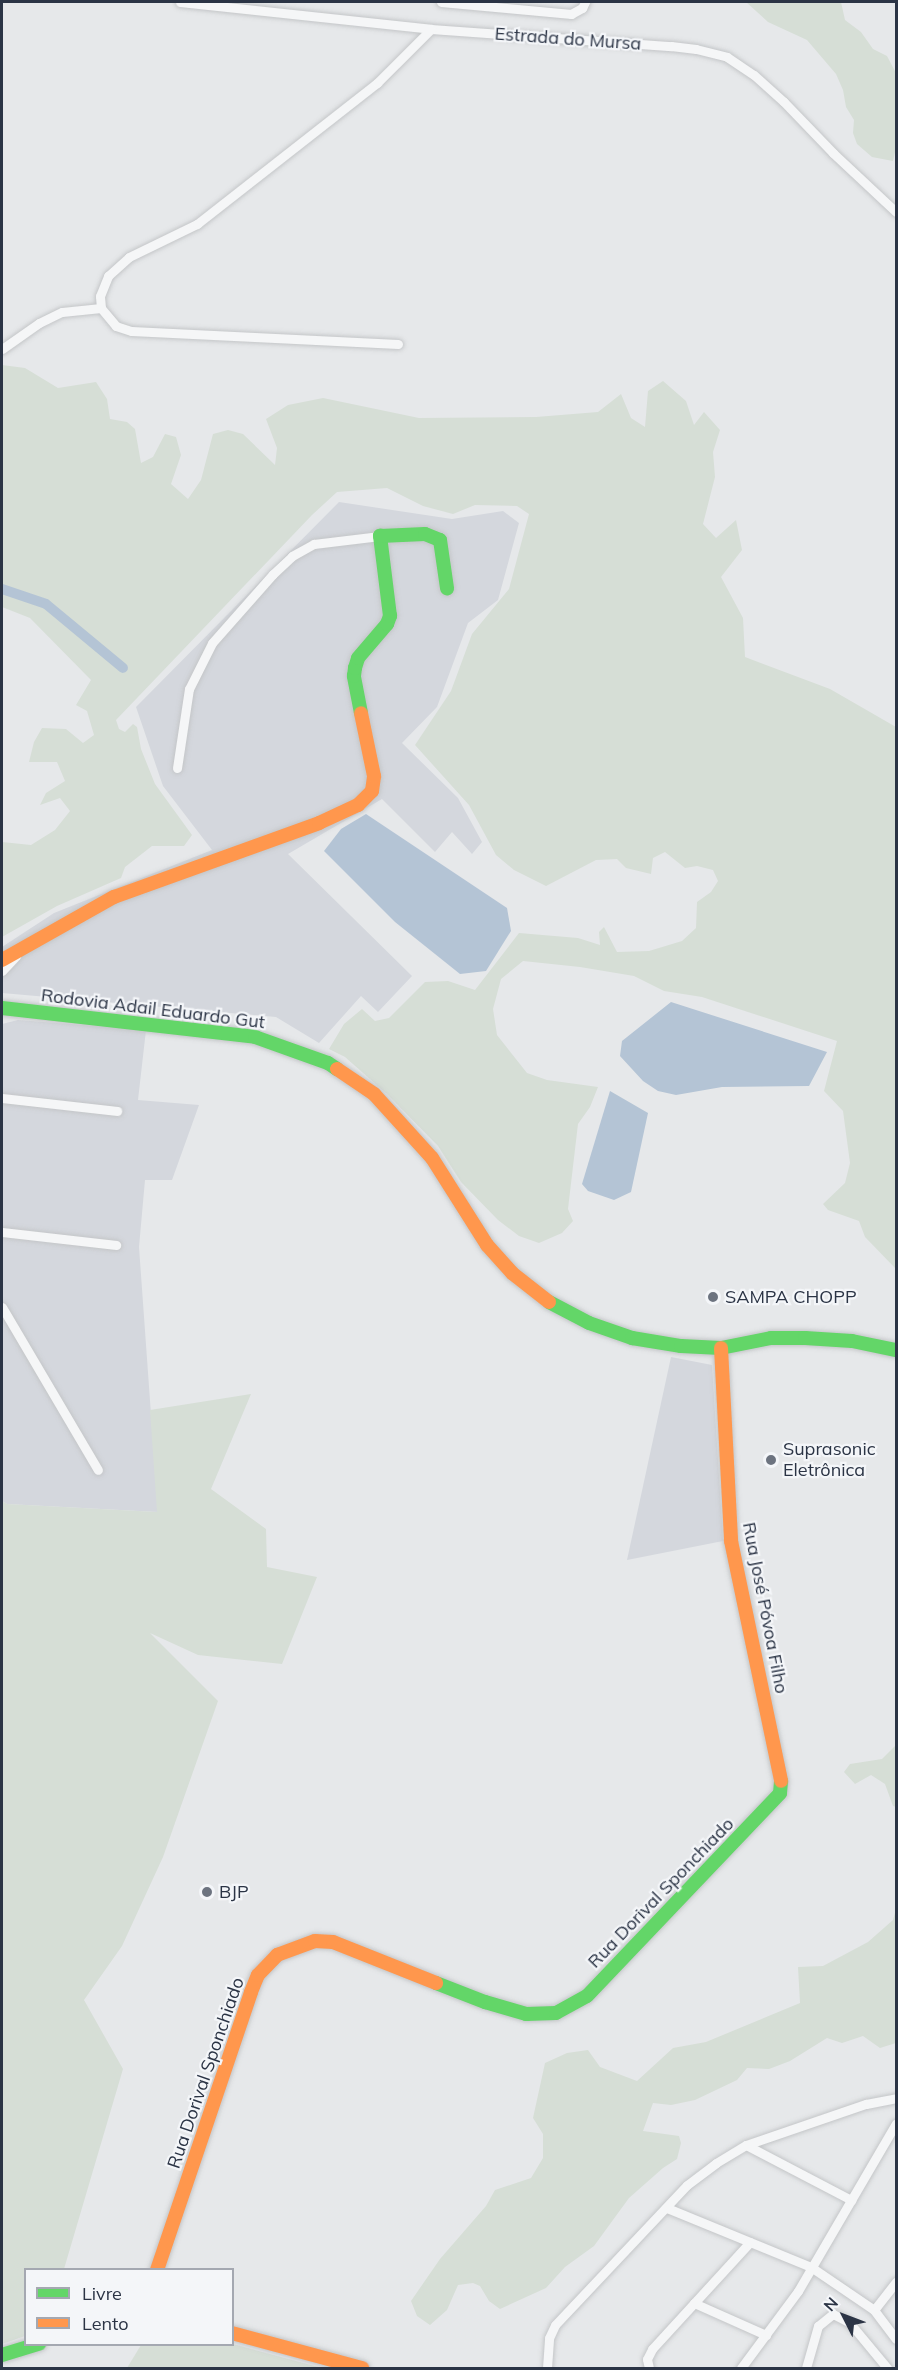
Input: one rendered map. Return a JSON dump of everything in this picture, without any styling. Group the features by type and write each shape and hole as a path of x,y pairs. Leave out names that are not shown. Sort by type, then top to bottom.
{"street":[{"name":"Estrada do Mursa","path":"180,2 431,29 671,46 696,49 727,57 754,75 784,102 832,153 897,212"},
{"path":"441,2 571,14 582,8 585,2"},
{"path":"398,344 131,331 116,326 101,308 100,296 108,276 129,257 197,224 377,82 431,29"},
{"path":"2,350 39,323 62,312 101,308"},
{"path":"177,768 189,689 212,644 273,574 292,556 314,544 381,536 425,534 440,540 443,548 447,588"},
{"path":"2,960 114,897 319,823 358,805 372,791 374,776 354,676 358,658 387,624 390,616 381,536"},
{"path":"2,971 25,948"},
{"name":"Rodovia Adail Eduardo Gut","path":"2,1008 255,1037 328,1063 374,1094 432,1158 488,1245 512,1273 539,1297 589,1323 632,1338 681,1346 721,1348 771,1338 805,1338 852,1341 897,1350"},
{"path":"2,1098 117,1111"},
{"path":"2,1232 116,1245"},
{"path":"2,1307 98,1470"},
{"name":"Rua José Póvoa Filho","path":"721,1348 728,1518 740,1586 782,1775 783,1786 776,1799"},
{"name":"Rua Dorival Sponchiado","path":"158,2268 251,1992 258,1975 277,1955 315,1941 333,1942 485,2002 526,2014 556,2013 587,1996 617,1967 776,1799"},
{"path":"547,2368 549,2338 555,2325 687,2185 716,2163 746,2145 866,2104 897,2098"},
{"path":"741,2368 798,2291 897,2123"},
{"path":"746,2145 851,2200"},
{"path":"667,2208 811,2267 874,2310 897,2339"},
{"path":"649,2368 647,2359 652,2349 750,2242"},
{"path":"874,2310 897,2282"},
{"path":"694,2303 766,2335"},
{"path":"806,2368 818,2326 833,2314 849,2322 886,2368"},
{"path":"234,2334 362,2368"},
{"path":"2,2355 32,2346"}],"shaded area":[{"path":"746,2 841,2 845,20 861,32 873,49 887,56 896,73 896,148 893,161 872,157 857,144 853,133 854,120 846,107 843,90 836,74 807,40 768,22"},
{"path":"2,365 25,368 58,388 96,382 107,399 110,419 127,422 135,429 141,463 153,457 165,434 176,437 181,455 171,484 188,499 201,480 213,434 228,430 243,434 275,465 277,448 266,419 288,405 323,398 419,418 536,417 598,412 621,394 631,418 645,427 648,391 663,381 686,401 694,425 704,412 720,430 713,452 715,477 703,524 716,538 736,520 742,550 721,577 743,618 745,657 830,689 896,727 896,1269 865,1237 859,1221 828,1210 823,1204 845,1183 850,1163 843,1111 824,1091 837,1041 702,997 664,991 634,976 523,961 501,979 493,1009 497,1035 527,1073 547,1080 598,1087 590,1107 578,1124 568,1209 573,1221 562,1233 539,1243 519,1236 498,1220 461,1182 438,1146 387,1094 345,1057 329,1049 344,1024 362,1009 375,1021 389,1018 425,982 448,981 475,990 519,933 578,938 600,945 599,932 604,927 617,952 649,951 682,941 696,928 697,902 711,892 718,881 713,870 697,866 685,868 665,852 653,858 651,874 626,868 617,859 596,860 546,886 514,870 496,855 469,805 415,745 451,691 472,634 509,589 529,514 517,506 475,505 453,514 423,506 387,488 337,492 312,515 116,720 119,729 125,732 133,724 137,727 141,749 155,784 192,835 184,846 152,846 125,867 121,878 57,906 2,937 2,842 31,845 55,830 70,811 60,798 40,805 46,793 65,781 57,762 29,762 34,742 42,728 66,729 83,743 94,735 87,711 76,705 91,680 30,618 2,607"},
{"path":"339,502 452,519 503,511 519,523 498,600 468,623 437,707 402,743 458,798 482,842 472,854 452,832 435,852 382,799 288,854 412,976 378,1012 361,996 319,1043 276,1017 2,993 2,947 54,913 212,850 163,786 136,707"},
{"path":"18,1020 146,1030 138,1100 199,1105 172,1180 145,1180 139,1247 158,1512 7,1504 2,1501 2,1024"},
{"path":"671,1357 712,1365 723,1541 627,1560"},
{"path":"251,1394 211,1489 266,1529 267,1567 317,1577 282,1664 198,1655 150,1633 218,1701 163,1857 122,1946 84,2000 123,2069 64,2268 24,2268 24,2336 2,2344 2,1501 7,1504 157,1512 150,1410"},
{"path":"896,1745 896,1807 893,1806 885,1784 871,1775 855,1784 844,1772 850,1764 882,1759"},
{"path":"896,1909 896,2043 880,2048 863,2036 842,2043 827,2038 790,2061 769,2069 747,2068 737,2080 695,2100 671,2105 653,2103 643,2131 679,2136 681,2143 677,2159 663,2168 629,2198 594,2246 565,2267 546,2288 500,2309 489,2301 480,2286 473,2283 458,2285 447,2310 430,2325 417,2316 411,2301 440,2259 486,2206 495,2190 531,2178 543,2158 543,2134 533,2118 545,2063 567,2053 588,2050 600,2067 637,2081 673,2048 706,2042 800,2003 798,1967 823,1966 868,1942 893,1920"},
{"path":"234,2344 322,2368 127,2368 140,2346"}],"water":[{"path":"366,814 507,908 511,931 486,971 460,974 395,922 324,851 341,829"},
{"path":"671,1002 827,1052 809,1086 722,1087 676,1095 658,1091 643,1081 620,1056 622,1041"},
{"path":"610,1091 648,1113 631,1192 614,1200 588,1191 582,1184"}],"waterway":[{"path":"2,589 46,604 123,668"}],"traffic: fast":[{"path":"361,713 354,676 355,668 358,658 387,624 390,616 380,536 425,534 440,540 447,588"},
{"path":"2,1008 255,1037 328,1063 337,1069"},
{"path":"549,1302 589,1323 632,1338 681,1346 721,1348 771,1338 805,1338 852,1341 896,1350"},
{"path":"436,1983 485,2002 526,2014 556,2013 587,1996 780,1793 781,1781"},
{"path":"2,2355 32,2346"}],"traffic: slow":[{"path":"2,960 114,897 319,823 358,805 372,791 374,776 361,713"},
{"path":"337,1069 374,1094 432,1158 487,1245 512,1273 549,1302"},
{"path":"721,1348 731,1541 781,1781"},
{"path":"158,2268 251,1992 258,1975 277,1955 315,1941 333,1942 436,1983"},
{"path":"234,2334 362,2368"}],"place":[{"name":"SAMPA CHOPP","path":"713,1297"},
{"name":"Suprasonic Eletrônica","path":"771,1460"},
{"name":"BJP","path":"207,1892"}]}
